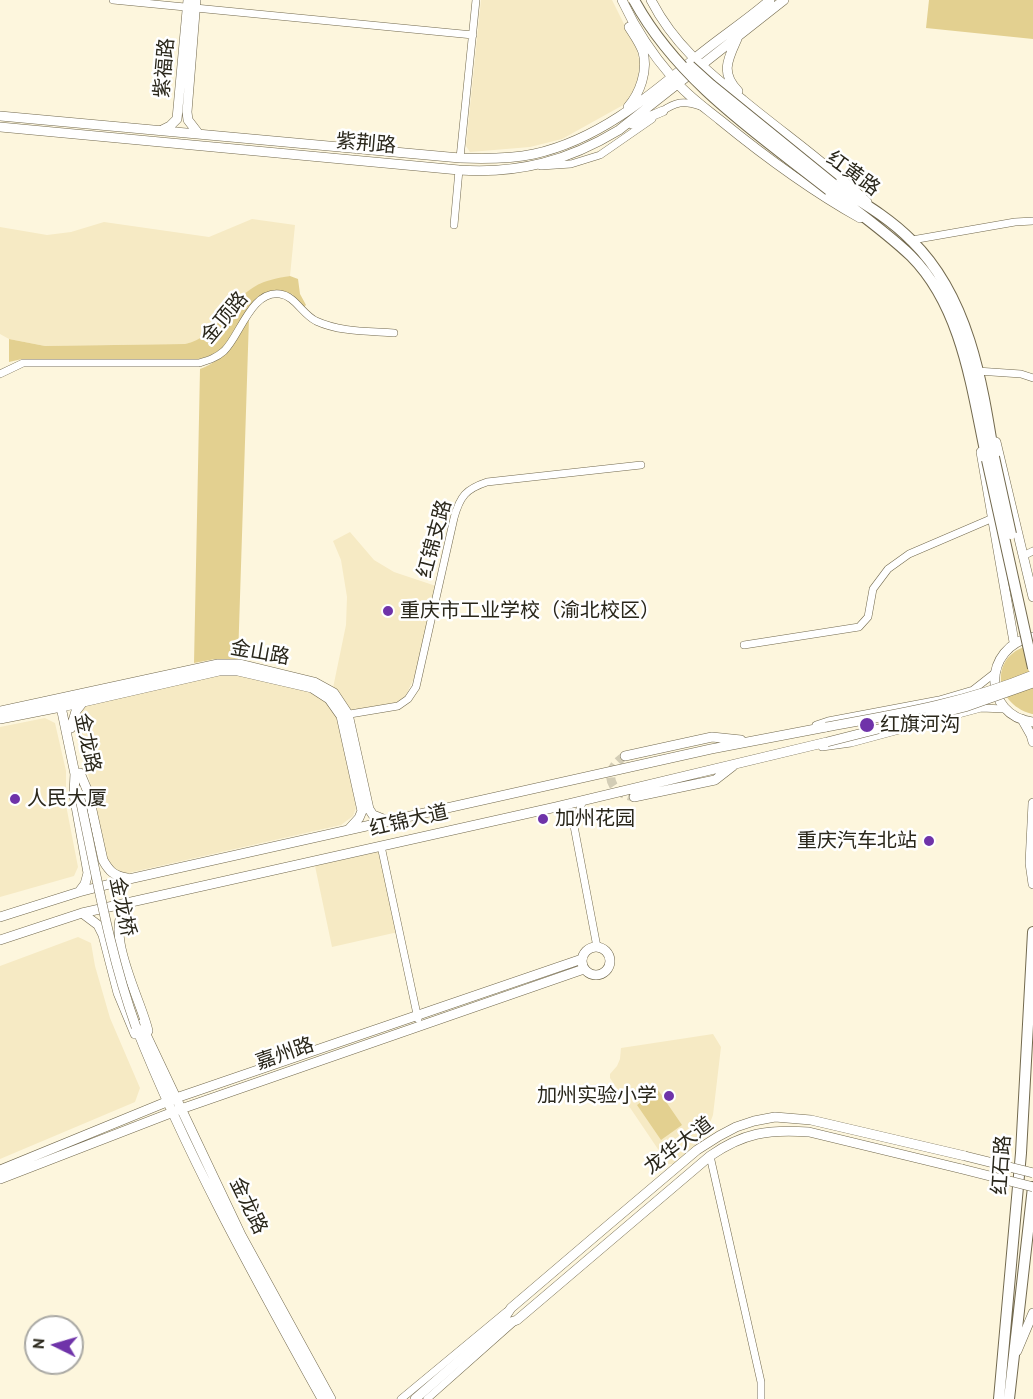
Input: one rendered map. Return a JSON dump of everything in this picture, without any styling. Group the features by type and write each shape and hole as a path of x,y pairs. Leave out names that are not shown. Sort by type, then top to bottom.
{"highway":[{"name":"红黄路","path":"634,0 659,39 679,64 706,91 831,187 881,216 912,240 944,280 956,304 969,338 977,371 982,413"},
{"name":"红黄路","path":"643,0 664,35 684,60 911,257 933,283 959,341 982,413"},
{"path":"982,413 1033,668"},
{"path":"991,458 1033,637"},
{"name":"红石路","path":"999,1399 1019,1185 1033,932"},
{"name":"红石路","path":"1009,1399 1033,1187"}],"main road":[{"path":"617,0 627,25 640,46 644,67 637,94 617,126"},
{"path":"622,0 632,21 675,82 800,180 878,229"},
{"path":"651,0 670,31 697,63 842,177 881,216"},
{"path":"697,63 770,0"},
{"path":"697,63 738,37 784,0"},
{"name":"紫福路","path":"161,130 170,126 177,119 192,4"},
{"name":"紫福路","path":"192,4 187,112 188,120 198,133"},
{"path":"738,37 728,62 728,79 777,128"},
{"name":"紫荆路","path":"0,127 487,172 536,166 597,143 697,63"},
{"path":"617,126 663,111"},
{"name":"紫荆路","path":"0,116 488,159 533,154 617,126"},
{"path":"982,413 982,462 1014,642"},
{"path":"982,413 1000,457 1033,597"},
{"path":"1029,579 1033,590"},
{"path":"1033,637 1014,642 1004,652 997,665 994,682 998,697 1005,709 1022,719 1033,722"},
{"name":"金山路","path":"0,719 218,664 240,664 314,682 334,693 345,715 365,810"},
{"name":"金山路","path":"0,711 84,702 219,671 238,671 312,688 329,699 345,715"},
{"name":"红锦大道","path":"0,917 129,879 347,830 711,749 934,708 978,696 1033,675"},
{"name":"红锦大道","path":"0,940 82,913 781,754 965,707 1033,683"},
{"path":"71,728 76,711 84,702"},
{"name":"金龙路","path":"63,703 71,728 78,773"},
{"name":"金龙路","path":"63,703 82,793"},
{"path":"1022,719 1032,735 1033,742"},
{"path":"625,756 712,738 752,741"},
{"path":"634,797 715,780 734,764"},
{"path":"78,773 88,792 103,860 108,870 116,876 129,879"},
{"path":"78,773 74,795 88,863 85,884 79,892"},
{"name":"金龙桥","path":"82,793 122,990 138,1025"},
{"path":"1033,803 1030,863 1033,884"},
{"path":"347,830 365,810 388,821"},
{"path":"135,901 123,909 118,920 118,932 133,989 146,1022 148,1049"},
{"path":"82,913 98,925 103,935 118,993 132,1028 148,1049"},
{"path":"597,947 602,948 608,955 609,964 596,975 584,969 582,959 588,949 597,947"},
{"name":"嘉州路","path":"0,1170 172,1100 582,959"},
{"name":"嘉州路","path":"0,1179 202,1101 584,969"},
{"name":"金龙路","path":"138,1025 233,1237 322,1399"},
{"path":"190,1129 191,1112 202,1101"},
{"name":"金龙路","path":"177,1110 190,1129 241,1235 331,1399"},
{"name":"龙华大道","path":"415,1399 499,1326 511,1308 697,1150 718,1136 745,1124 775,1117 811,1120 1033,1173"},
{"name":"龙华大道","path":"499,1326 517,1320 710,1156 725,1145 763,1132 784,1130 829,1136 1033,1187"},
{"name":"红石路","path":"1014,1359 1033,1313"}],"street":[{"path":"113,0 192,4 473,35"},
{"path":"460,158 476,0"},
{"path":"536,166 571,164 600,155 678,102 686,101 708,110"},
{"path":"454,225 459,170"},
{"path":"912,240 1015,222 1033,221"},
{"name":"金顶路","path":"0,374 23,363 199,363 213,359 225,350 255,304 266,296 279,294 293,299 302,310 316,320 335,327 394,333"},
{"path":"977,371 1021,374 1033,378"},
{"name":"红锦支路","path":"345,715 398,706 408,699 416,687 421,675 454,518 459,501 471,487 487,482 641,465"},
{"path":"744,645 859,627 868,617 873,589 888,569 909,554 993,518"},
{"path":"1023,556 1033,550"},
{"path":"789,735 828,721 939,700 973,690 996,672"},
{"path":"781,754 851,742 981,708 1005,709"},
{"path":"574,826 583,800"},
{"path":"556,807 574,826 597,947"},
{"path":"381,846 420,1026"},
{"path":"710,1156 761,1382 761,1399"},
{"path":"401,1399 511,1308"},
{"path":"427,1399 517,1320"}],"shaded area":[{"path":"481,0 612,0 637,50 640,63 637,87 625,104 562,139 530,147 470,152 466,146"},
{"path":"929,0 1033,0 1033,39 926,28"},
{"path":"252,219 295,225 290,276 261,283 208,334 196,342 45,346 9,339 0,334 0,227 47,235 71,232 104,222 209,237"},
{"path":"290,276 298,279 300,294 306,305 303,308 292,294 277,292 265,295 249,307 223,347 205,357 198,359 22,359 9,362 9,339 45,346 185,344 206,334 236,302 254,287 267,281"},
{"path":"249,318 238,659 215,659 194,663 200,369 224,355"},
{"name":"重庆市工业学校（渝北校区）","path":"350,532 374,560 394,572 436,586 416,674 405,697 395,703 352,710 347,707 333,688 346,625 347,597 341,560 333,541"},
{"path":"1033,645 1032,714 1019,708 1009,699 1003,689 1001,678 1003,667 1009,657 1019,649"},
{"path":"220,675 236,675 309,692 326,700 338,716 356,808 353,816 341,825 124,874 116,872 107,859 76,720 85,705"},
{"path":"45,718 55,723 66,771 66,805 78,867 74,876 0,897 0,727"},
{"path":"378,852 381,854 398,932 332,947 315,866"},
{"path":"78,937 91,943 110,1018 140,1088 135,1102 0,1159 0,966"},
{"name":"加州实验小学","path":"713,1034 721,1047 713,1115 699,1141 674,1164 668,1164 610,1078 610,1074 620,1059 621,1048"},
{"path":"658,1090 682,1125 661,1140 637,1105"}],"tunnel":[{"path":"625,756 613,768 611,780 618,791 634,797"}],"place":[{"name":"重庆市工业学校（渝北校区）","path":"388,611"},
{"name":"红旗河沟","path":"867,725"},
{"name":"人民大厦","path":"15,799"},
{"name":"加州花园","path":"543,819"},
{"name":"重庆汽车北站","path":"929,841"},
{"name":"加州实验小学","path":"669,1096"}]}
